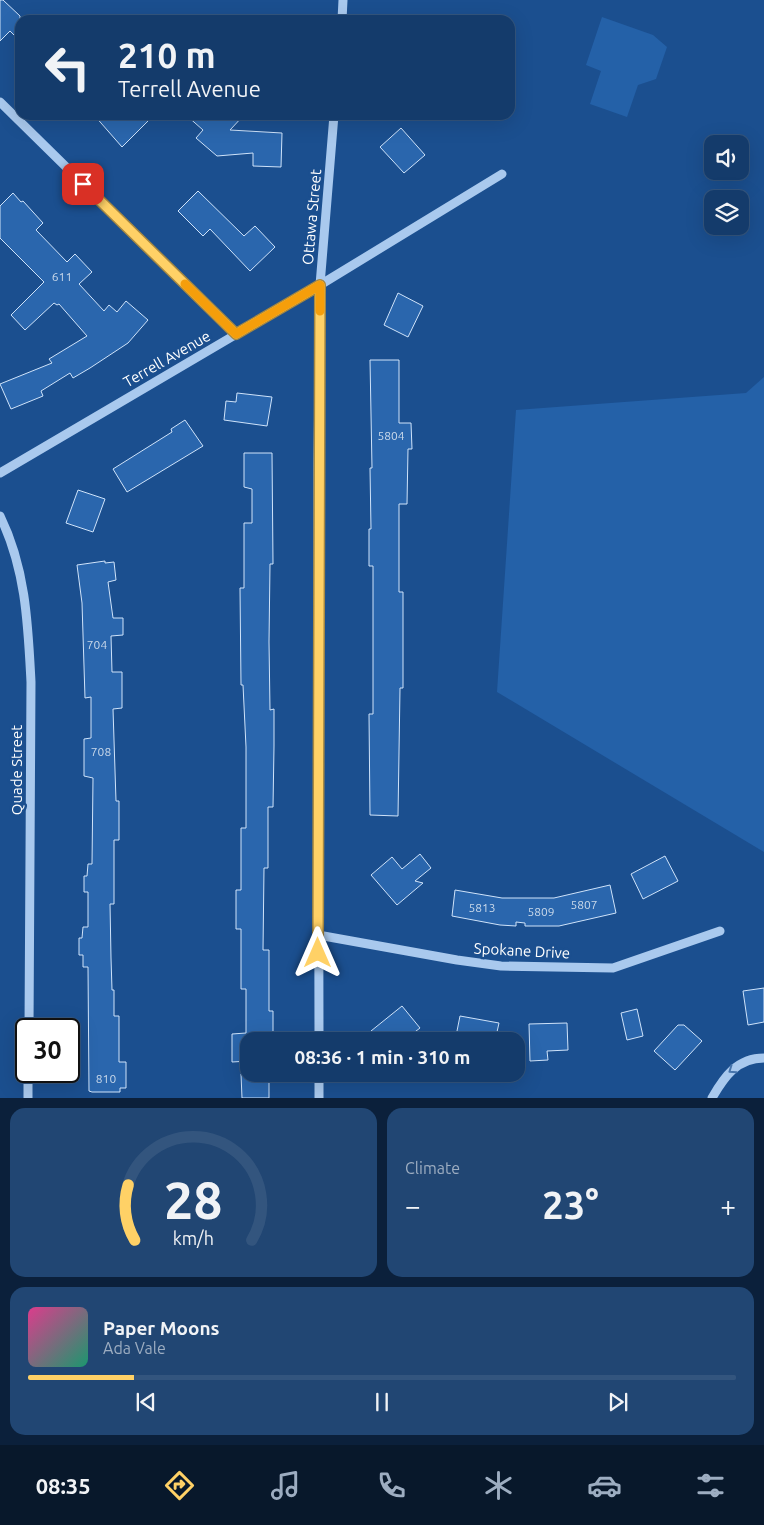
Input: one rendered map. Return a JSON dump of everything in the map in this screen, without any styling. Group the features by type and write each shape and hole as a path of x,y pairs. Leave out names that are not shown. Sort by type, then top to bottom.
{"street":[{"path":"342,15 343,0"},
{"path":"0,102 15,117"},
{"path":"18,120 236,334"},
{"name":"Ottawa Street","path":"319,1032 320,554 318,464 320,285 334,120"},
{"name":"Terrell Avenue","path":"0,473 320,285 502,174"},
{"name":"Quade Street","path":"0,516 10,537 21,574 29,639 31,702 29,1018"},
{"name":"Spokane Drive","path":"318,935 501,966 613,968 720,931"},
{"path":"712,1098 726,1074 742,1064 764,1058"},
{"path":"319,1082 319,1098"},
{"path":"28,1083 28,1098"}],"shaded area":[{"path":"602,17 653,35 667,47 656,79 638,85 627,117 590,104 601,71 586,65"},
{"path":"764,377 764,852 497,692 516,410 746,393"}],"building":[{"path":"0,0 3,0 19,15 15,15 15,36 10,31 0,41"},
{"path":"98,120 149,120 122,147"},
{"path":"192,120 239,120 230,130 282,133 281,167 253,166 253,153 217,156 196,138 203,130"},
{"path":"401,128 425,155 404,173 380,147"},
{"path":"198,191 244,236 255,226 275,247 250,271 210,229 203,236 178,211"},
{"path":"13,193 43,223 36,230 67,262 75,254 92,272 79,284 104,311 109,305 117,312 126,301 148,320 128,343 90,368 73,378 70,373 41,391 43,396 11,409 0,384 52,363 49,359 87,336 59,304 54,303 25,330 11,315 44,282 0,238 0,206"},
{"path":"398,293 423,306 408,337 384,325"},
{"path":"370,360 399,360 399,423 411,423 412,449 408,449 407,504 399,504 399,592 403,592 403,688 400,688 398,816 370,815 369,714 373,714 373,566 369,566 369,529 371,529 370,468 372,468"},
{"path":"237,393 272,397 267,426 224,420 226,401 236,402"},
{"path":"185,420 203,446 127,492 113,469 172,432 171,429"},
{"path":"244,453 272,453 273,564 270,564 269,642 270,710 274,709 273,807 268,807 268,868 264,868 263,950 269,950 269,1011 273,1011 273,1032 246,1032 246,989 241,989 241,929 236,929 236,890 241,890 241,828 246,828 246,747 243,685 241,685 240,588 244,588 244,523 252,523 252,489 244,487"},
{"path":"78,490 105,499 93,532 66,523"},
{"path":"105,561 105,563 114,562 116,580 108,582 113,618 123,618 123,635 111,636 112,672 122,672 122,708 113,709 116,801 119,801 119,840 114,840 114,904 110,904 114,1016 119,1016 119,1062 126,1062 126,1088 120,1088 120,1092 89,1091 88,967 83,967 83,955 79,955 79,938 82,938 83,927 88,927 88,892 84,892 84,876 87,876 88,864 92,864 93,778 84,776 84,739 91,738 91,697 85,698 82,603 77,565"},
{"path":"420,854 431,868 415,881 423,883 397,905 371,875 392,857 402,869"},
{"path":"665,856 678,881 643,899 631,874"},
{"path":"610,885 616,913 559,926 525,926 525,923 516,922 516,926 500,925 452,916 455,890 502,898 554,898"},
{"path":"764,988 764,1022 748,1025 743,991"},
{"path":"402,1006 420,1028 415,1032 371,1031"},
{"path":"637,1009 643,1036 627,1040 621,1013"},
{"path":"460,1016 499,1023 497,1032 457,1032"},
{"path":"567,1023 568,1050 547,1051 548,1060 530,1061 529,1024"},
{"path":"678,1025 684,1025 702,1041 675,1070 654,1051"},
{"path":"240,1033 240,1062 232,1062 232,1034"},
{"path":"241,1082 269,1082 269,1098 242,1098"}],"slow traffic":[{"path":"185,284 236,334 320,285 320,311"}],"route":[{"path":"83,184 236,334 320,285 318,953"}]}
